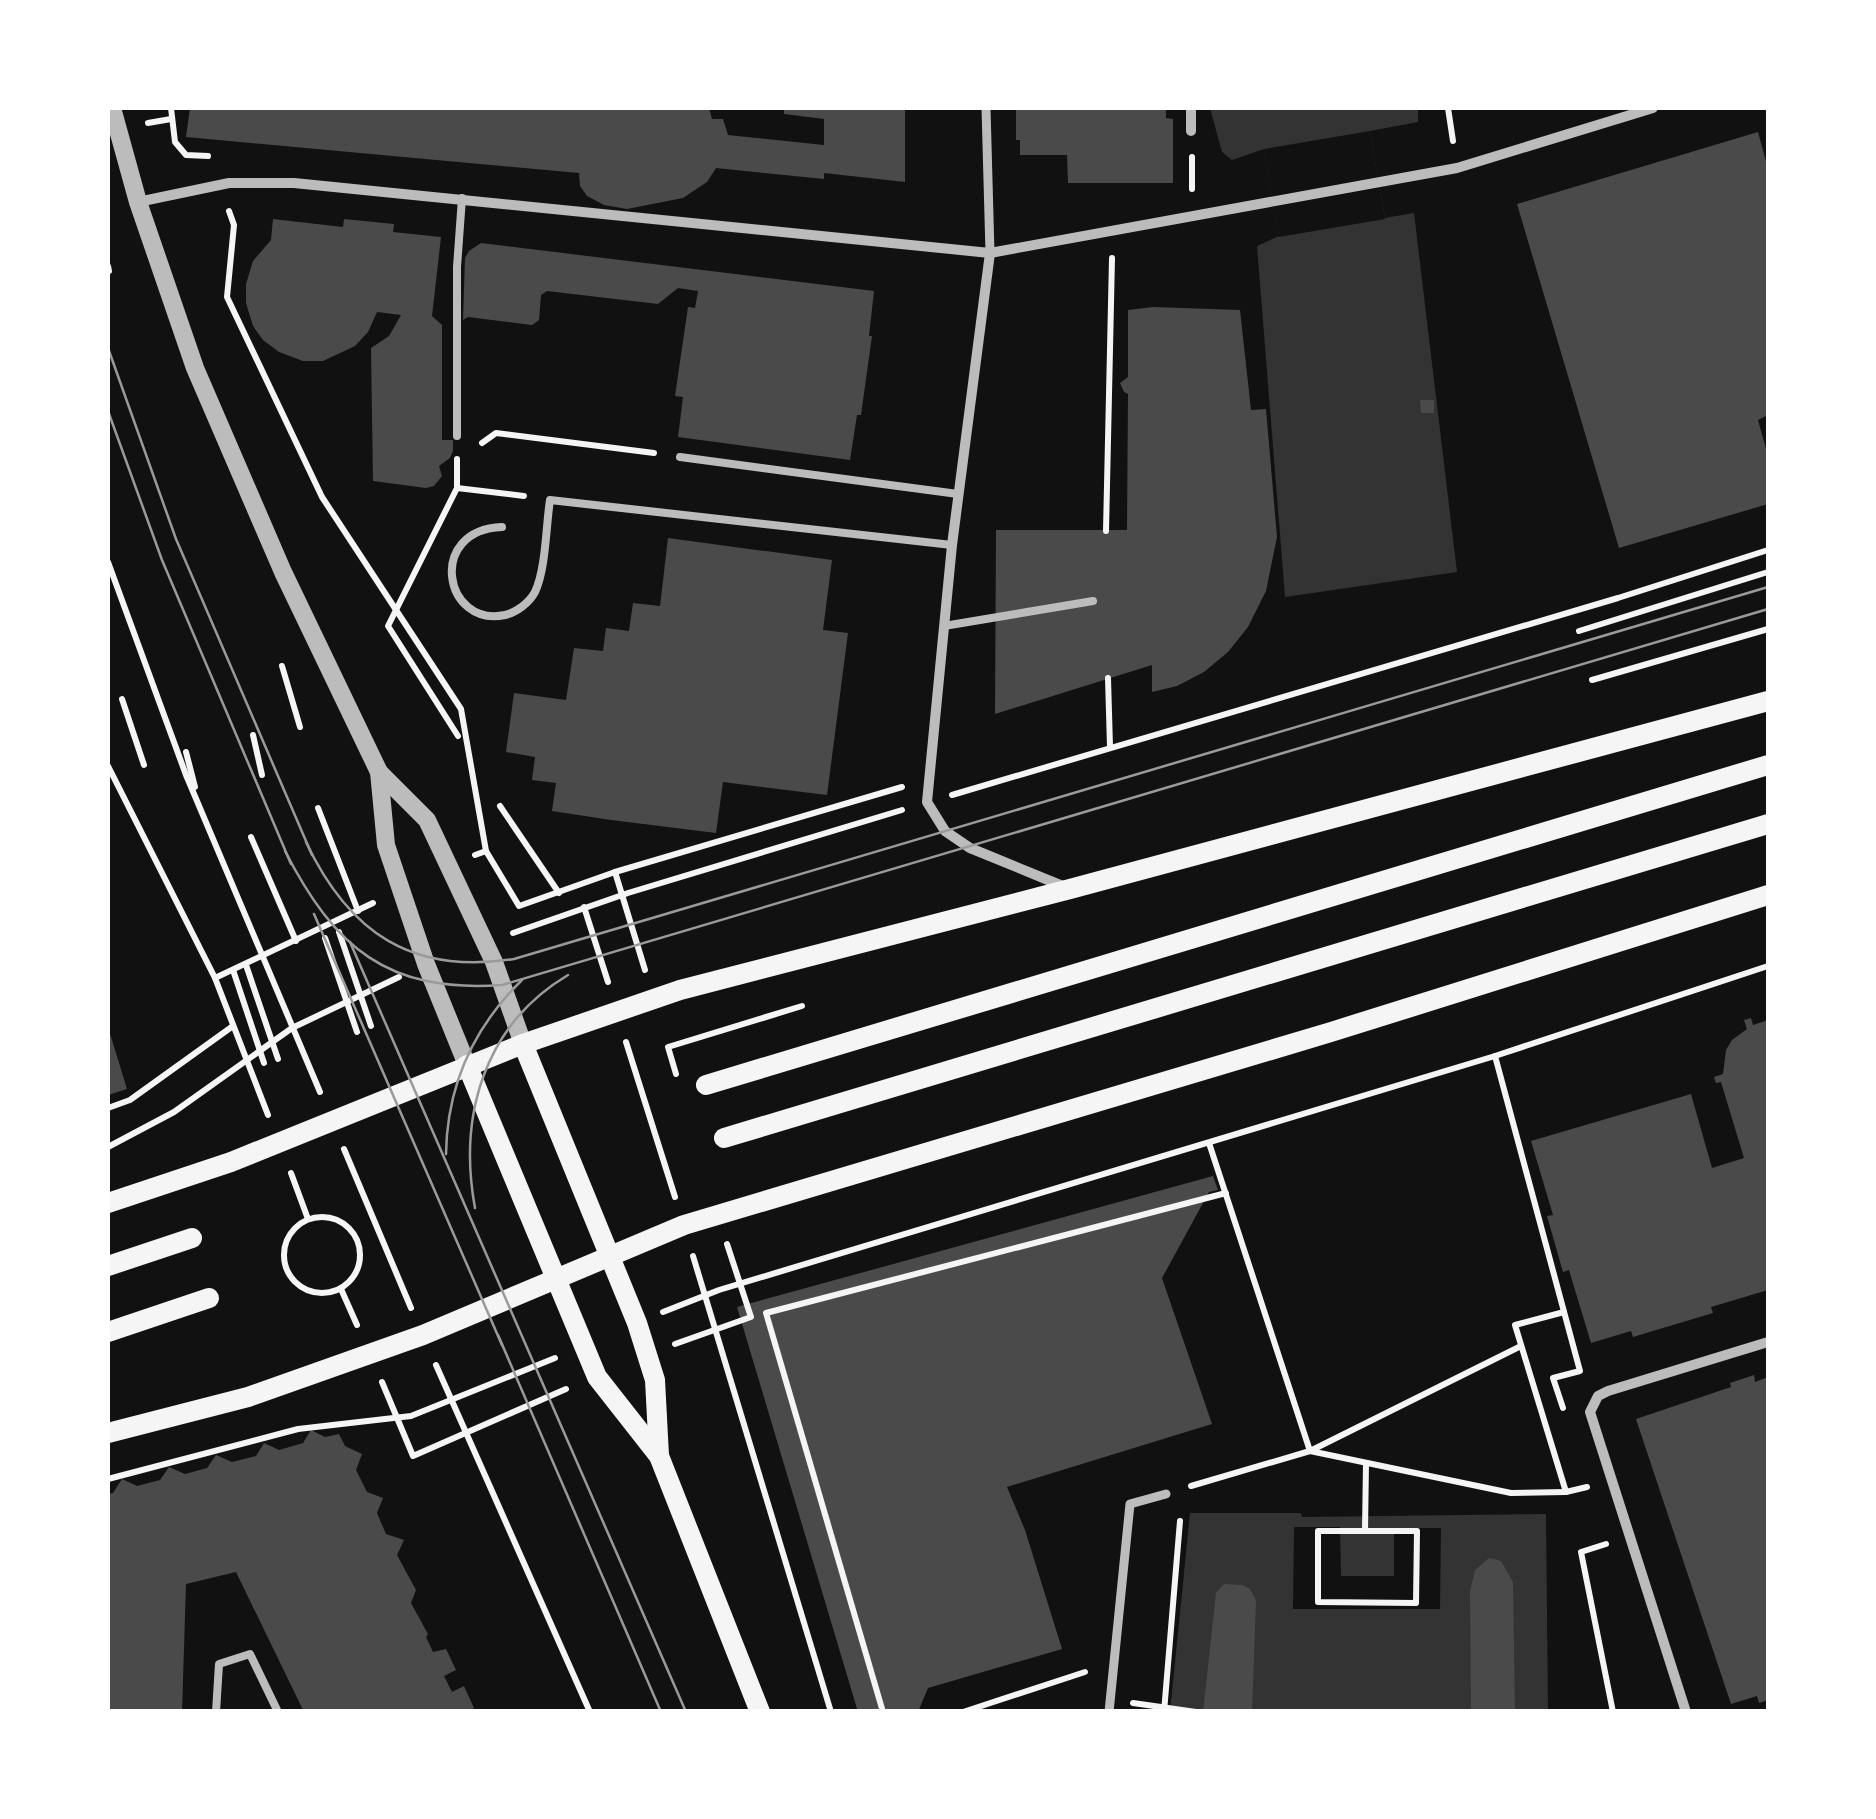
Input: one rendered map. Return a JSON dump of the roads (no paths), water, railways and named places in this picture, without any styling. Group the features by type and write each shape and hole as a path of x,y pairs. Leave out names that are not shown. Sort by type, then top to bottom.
{"main road":[{"path":"108,1203 278,1142 616,1009 1768,701"},
{"path":"706,1085 1768,764"},
{"path":"724,1138 1768,824"},
{"path":"108,1433 248,1397 423,1335 684,1226 1332,1032 1768,894"},
{"path":"523,1044 648,1355 655,1380 659,1456"},
{"path":"467,1066 597,1376 659,1456 760,1712"},
{"path":"108,1266 192,1238"},
{"path":"108,1332 209,1298"}],"street":[{"path":"112,108 138,202 195,368 283,572 379,772 427,820 494,962 523,1044"},
{"path":"986,108 990,253 952,545 927,802 945,831 970,848 1070,889"},
{"path":"1191,108 1191,131"},
{"path":"138,202 229,182 294,182 990,253 1457,168 1653,108"},
{"path":"379,772 386,844 426,964 467,1066"},
{"path":"1686,1712 1591,1422 1592,1404 1598,1396 1622,1386 1768,1342"},
{"path":"1109,1712 1130,1504 1166,1494"}],"lane":[{"path":"457,436 457,268 462,198"},
{"path":"680,457 958,494"},
{"path":"502,528 482,529 468,536 452,560 450,574 462,601 487,615 516,612 536,590 550,500 952,545"},
{"path":"944,626 1093,601"},
{"path":"216,1712 219,1664 250,1654 278,1712"}],"tram line":[{"path":"108,348 176,539 312,855"},
{"path":"108,411 162,560 291,864"},
{"path":"306,842 342,901 388,941 445,960 514,959 1768,587"},
{"path":"285,851 324,914 369,957 396,972 427,981 462,986 502,985 1768,609"},
{"path":"314,914 502,1345"},
{"path":"350,942 686,1712"},
{"path":"475,1208 471,1140 484,1076 497,1046 516,1020 539,996 568,975"},
{"path":"446,1154 451,1105 466,1060 490,1018 522,980"},
{"path":"498,1335 661,1712"}]}
